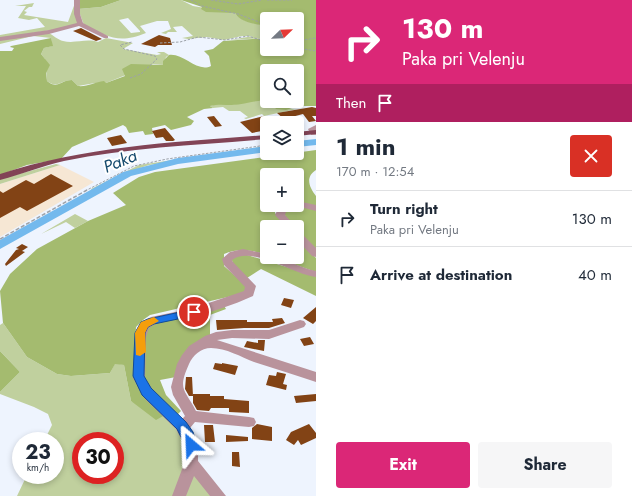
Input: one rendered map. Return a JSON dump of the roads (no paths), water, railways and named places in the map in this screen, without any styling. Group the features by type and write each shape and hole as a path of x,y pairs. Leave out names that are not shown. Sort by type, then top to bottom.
{"main road":[{"path":"304,133 315,131"},
{"path":"0,177 40,164 103,154 260,138"}],"street":[{"path":"77,0 77,14 80,24"},
{"path":"0,39 54,31 80,24 106,37"},
{"path":"304,205 316,208"},
{"path":"304,241 316,254"},
{"path":"179,496 191,463 191,445 182,426 146,392 141,384 139,376 140,333 144,325 151,321 194,312 249,293 250,286 228,264 227,259 229,255 235,253 255,254 308,273 316,274"},
{"path":"192,416 177,388 184,362 190,351 206,340 215,336 266,335 286,330 300,324"},
{"path":"199,345 207,343 223,345 316,377"},
{"path":"182,426 189,421 192,416"},
{"path":"192,416 249,422"},
{"path":"191,463 218,496"}],"waterway":[{"name":"Paka","path":"304,143 316,142"},
{"name":"Paka","path":"0,245 127,174 178,161 260,150"}]}
